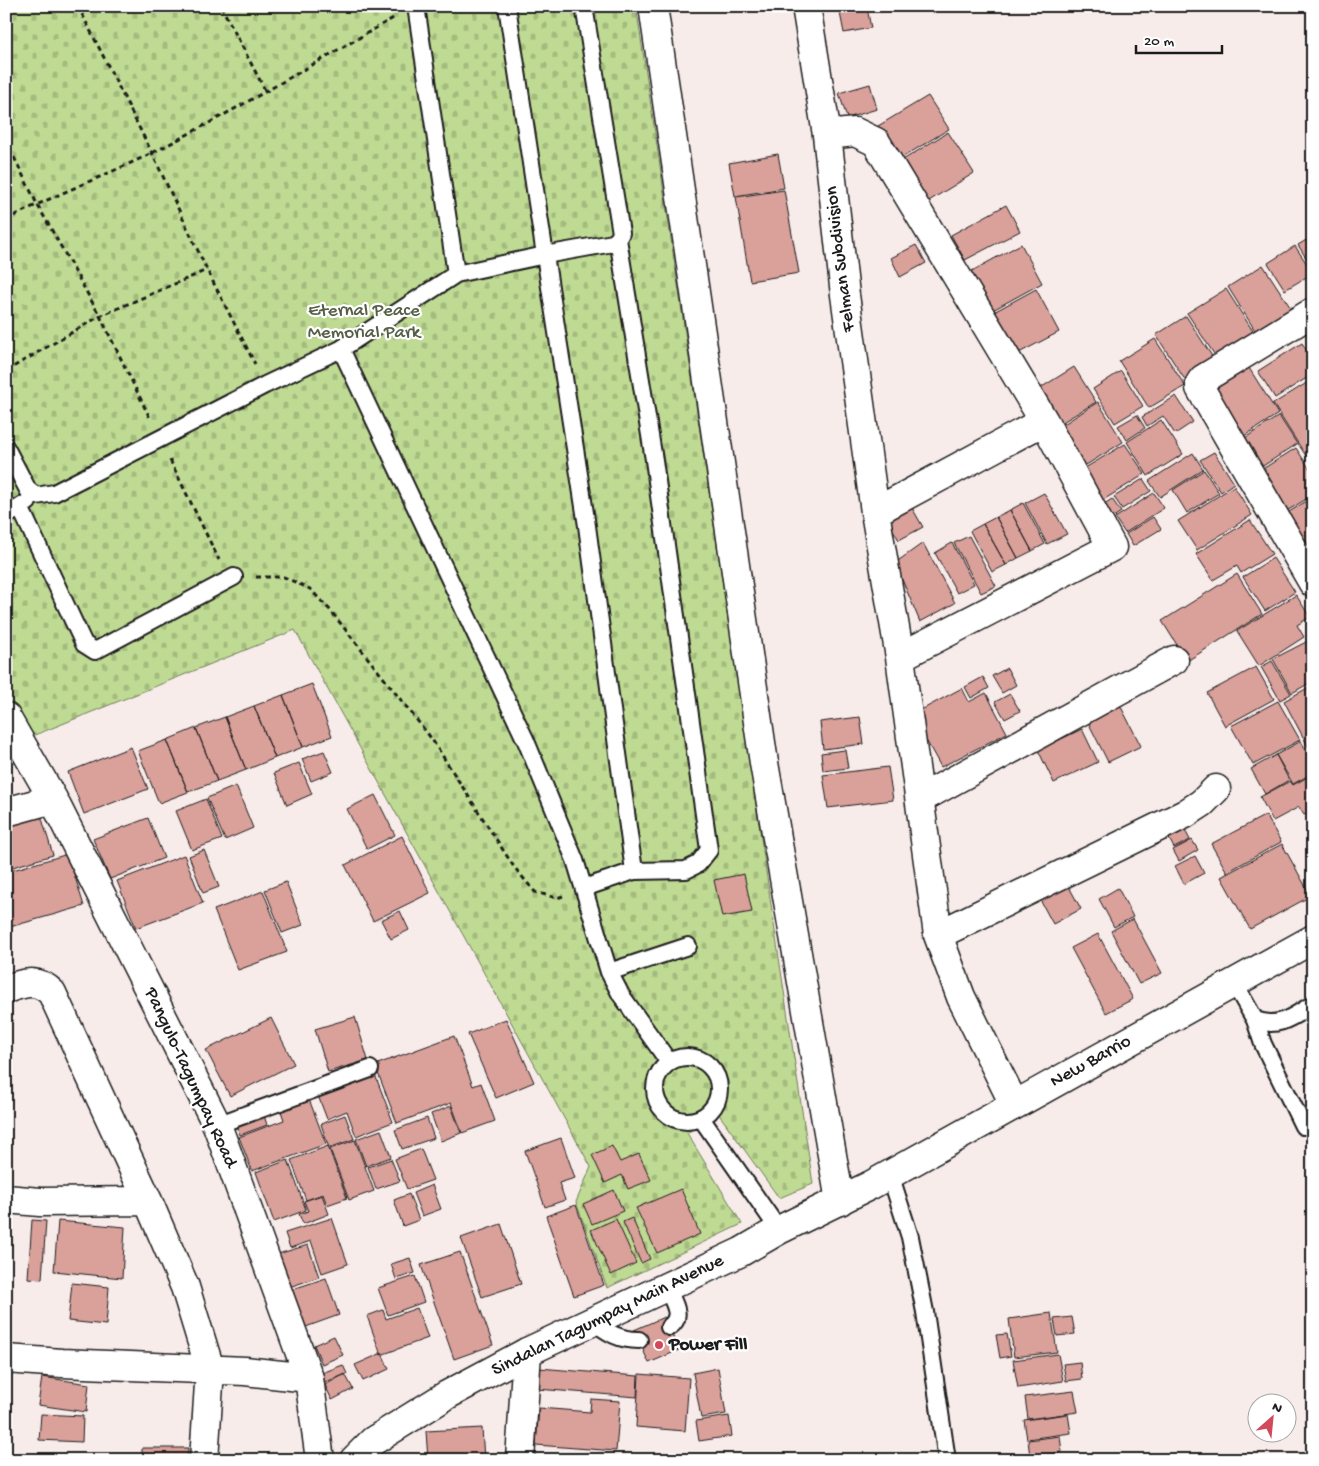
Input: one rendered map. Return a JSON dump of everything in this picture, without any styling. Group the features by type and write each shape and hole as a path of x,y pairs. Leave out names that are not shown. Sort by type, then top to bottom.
{"street":[{"path":"653,6 764,763 840,1201"},
{"name":"Felman Subdivision","path":"806,6 827,135 845,294 875,512 900,657 938,935 961,997 1014,1104"},
{"path":"827,135 855,132 876,142 1044,421 1112,547 900,657"},
{"path":"1313,312 1200,383 1200,388 1313,583"},
{"path":"875,512 1044,421"},
{"path":"920,799 1174,660"},
{"name":"Pangulo-Tagumpay Road","path":"6,717 53,799 216,1125 309,1378 320,1460"},
{"path":"938,935 1185,814 1202,803 1216,789"},
{"path":"6,812 53,799"},
{"name":"New Barrio","path":"880,1180 1313,939"},
{"path":"6,989 32,983 46,987 52,993 148,1201 185,1287 210,1369 204,1460"},
{"name":"Sindalan Tagumpay Main Avenue","path":"354,1460 373,1442 439,1400 527,1352 741,1252 779,1230 880,1180"},
{"path":"6,1199 40,1202 148,1201"},
{"path":"520,1460 527,1352"},
{"path":"6,1359 245,1371 309,1378"}],"lane":[{"path":"416,6 456,274"},
{"path":"506,6 587,526 634,871"},
{"path":"234,577 95,651 84,644 13,512 36,496 54,493 265,385 341,349 456,274 613,243 618,239 621,233 584,6"},
{"path":"584,888 634,871 686,870 698,864 709,850 654,460 618,239"},
{"path":"341,349 526,741 575,860 609,972 622,995 669,1062"},
{"path":"6,448 28,490 36,496"},
{"path":"609,972 688,946"},
{"path":"1234,983 1256,1020 1263,1044 1303,1126"},
{"path":"1256,1020 1266,1024 1275,1024 1284,1021 1313,1004"},
{"path":"692,1057 703,1061 712,1068 717,1078 719,1090 717,1101 711,1111 701,1118 690,1121 678,1120 667,1114 659,1105 655,1093 655,1081 660,1070 669,1062 680,1058 692,1057"},
{"path":"216,1125 370,1069"},
{"path":"701,1118 779,1230"},
{"path":"880,1180 910,1237 926,1312 947,1460"},
{"path":"666,1286 678,1313 676,1321 668,1327"},
{"path":"593,1321 620,1339 639,1340"}],"path":[{"path":"78,6 265,385"},
{"path":"221,6 266,92"},
{"path":"6,220 37,204 152,153 266,92 397,16"},
{"path":"6,141 37,204 100,316 224,571 234,577 284,577 310,590 330,610 431,738 514,867 534,892 557,898 584,888"},
{"path":"6,371 100,316 207,270"}],"green space":[{"name":"Eternal Peace Memorial Park","path":"6,6 636,6 813,1184 779,1198 718,1113 687,1133 742,1224 607,1288 576,1202 591,1167 295,630 25,739 6,707"}],"building":[{"path":"833,6 868,6 834,12"},
{"path":"867,8 871,28 844,33 840,13"},
{"path":"870,84 877,109 847,118 839,93"},
{"path":"928,96 949,129 898,160 878,126"},
{"path":"948,132 974,173 924,204 898,163"},
{"path":"778,154 784,188 735,196 729,163"},
{"path":"784,190 799,273 750,281 736,197"},
{"path":"1006,205 1020,231 965,260 951,235"},
{"path":"1313,236 1313,269 1298,245"},
{"path":"1021,244 1042,283 991,311 970,272"},
{"path":"916,245 926,263 900,277 891,258"},
{"path":"1295,246 1313,273 1285,290 1268,263"},
{"path":"1263,265 1292,310 1256,332 1228,287"},
{"path":"1036,289 1059,332 1015,355 992,313"},
{"path":"1226,289 1256,336 1218,360 1187,313"},
{"path":"1186,316 1217,364 1187,383 1156,335"},
{"path":"1155,339 1185,386 1149,408 1119,361"},
{"path":"1302,343 1313,360 1313,374 1275,398 1258,371"},
{"path":"1074,367 1096,402 1056,426 1034,392"},
{"path":"1249,368 1278,414 1238,440 1209,393"},
{"path":"1121,371 1143,406 1115,423 1093,389"},
{"path":"1313,379 1313,452 1306,456 1273,404"},
{"path":"1176,396 1193,422 1175,434 1163,416 1147,426 1142,417"},
{"path":"1098,402 1123,442 1078,470 1053,431"},
{"path":"1137,415 1145,428 1127,440 1118,426"},
{"path":"1279,416 1297,444 1252,473 1234,445"},
{"path":"1161,420 1183,454 1148,476 1127,442"},
{"path":"1125,444 1145,474 1100,502 1080,471"},
{"path":"1296,448 1313,474 1313,495 1285,512 1253,475"},
{"path":"1214,452 1234,483 1221,492 1200,460"},
{"path":"1193,453 1203,469 1160,497 1149,481"},
{"path":"1204,470 1219,493 1187,513 1173,490"},
{"path":"1143,479 1151,491 1122,509 1114,497"},
{"path":"1234,486 1252,515 1197,550 1178,521"},
{"path":"1044,493 1067,534 1047,544 1025,503"},
{"path":"1154,493 1164,508 1125,533 1115,518"},
{"path":"1313,497 1313,561 1281,517"},
{"path":"907,499 923,527 899,540 883,513"},
{"path":"1112,499 1121,512 1110,519 1101,506"},
{"path":"1023,503 1045,544 1032,551 1010,510"},
{"path":"1010,510 1032,551 1018,558 996,517"},
{"path":"996,517 1018,558 1006,565 983,524"},
{"path":"1153,517 1161,529 1133,546 1126,534"},
{"path":"1250,520 1272,554 1241,573 1237,566 1213,580 1196,554"},
{"path":"983,524 1006,565 992,572 970,531"},
{"path":"969,536 996,586 981,593 954,543"},
{"path":"923,543 955,603 920,622 895,563"},
{"path":"952,543 974,584 957,593 935,553"},
{"path":"1273,558 1295,592 1265,611 1243,577"},
{"path":"1237,574 1262,614 1187,661 1162,621"},
{"path":"1296,595 1310,617 1297,625 1304,637 1259,666 1237,631"},
{"path":"1308,641 1313,649 1313,681 1292,693 1273,659"},
{"path":"1272,661 1291,694 1280,700 1261,667"},
{"path":"1256,667 1274,699 1225,726 1207,693"},
{"path":"1007,668 1016,685 1002,693 992,676"},
{"path":"983,677 989,688 971,698 965,687"},
{"path":"312,684 332,736 303,747 283,695"},
{"path":"1313,685 1313,753 1312,754 1284,701"},
{"path":"962,688 969,702 986,693 1007,733 941,767 912,715"},
{"path":"1010,694 1020,711 1005,719 995,702"},
{"path":"283,695 303,747 275,758 254,706"},
{"path":"1278,701 1300,740 1253,765 1231,726"},
{"path":"1120,705 1141,746 1108,762 1087,720"},
{"path":"254,706 275,758 246,770 225,717"},
{"path":"225,717 246,770 217,781 196,728"},
{"path":"860,717 864,744 823,749 820,722"},
{"path":"196,728 217,781 188,792 167,740"},
{"path":"1082,729 1098,762 1054,783 1038,750"},
{"path":"167,740 188,792 159,803 138,751"},
{"path":"1301,741 1313,763 1313,773 1293,784 1276,755"},
{"path":"131,747 148,789 84,814 68,772"},
{"path":"845,750 848,768 823,771 821,753"},
{"path":"324,751 333,772 311,781 302,759"},
{"path":"1276,755 1289,780 1265,794 1251,769"},
{"path":"299,763 312,794 287,805 274,773"},
{"path":"888,767 893,800 828,808 823,775"},
{"path":"1313,774 1313,811 1304,815 1299,807 1273,821 1260,797 1290,781 1293,785"},
{"path":"236,786 253,828 225,840 207,798"},
{"path":"375,795 395,835 367,849 347,809"},
{"path":"206,799 222,839 192,850 176,811"},
{"path":"40,812 53,855 6,869 6,822"},
{"path":"1266,815 1281,842 1227,872 1211,844"},
{"path":"148,818 164,858 110,879 93,839"},
{"path":"1182,824 1190,840 1174,848 1166,833"},
{"path":"402,836 430,893 373,921 345,865"},
{"path":"1192,840 1198,850 1179,861 1173,850"},
{"path":"1282,844 1311,896 1250,929 1221,877"},
{"path":"204,850 219,887 203,893 189,856"},
{"path":"68,854 84,906 6,928 6,872"},
{"path":"184,855 203,903 136,928 117,881"},
{"path":"1195,856 1204,873 1184,884 1175,866"},
{"path":"744,874 752,912 722,917 714,880"},
{"path":"286,882 303,925 282,933 265,890"},
{"path":"1067,883 1081,909 1053,924 1039,898"},
{"path":"1118,888 1133,917 1114,927 1099,899"},
{"path":"263,891 287,952 238,970 214,910"},
{"path":"400,911 409,930 391,939 381,920"},
{"path":"1133,919 1162,973 1139,984 1111,931"},
{"path":"1098,934 1133,999 1106,1013 1071,948"},
{"path":"355,1017 368,1060 328,1072 315,1029"},
{"path":"271,1018 294,1064 230,1096 206,1050"},
{"path":"506,1019 534,1082 496,1098 468,1034"},
{"path":"454,1036 473,1086 481,1083 495,1121 462,1133 451,1103 397,1123 375,1065"},
{"path":"374,1072 393,1122 356,1136 347,1111 327,1119 317,1093"},
{"path":"307,1094 326,1144 252,1171 239,1137 284,1120 279,1105"},
{"path":"451,1106 461,1133 441,1141 431,1114"},
{"path":"262,1109 267,1125 240,1135 234,1119"},
{"path":"345,1115 354,1139 329,1148 321,1124"},
{"path":"427,1118 434,1138 402,1149 395,1130"},
{"path":"381,1130 391,1157 366,1166 356,1139"},
{"path":"561,1138 575,1178 559,1183 565,1200 545,1207 525,1151"},
{"path":"355,1140 374,1191 349,1200 330,1149"},
{"path":"328,1146 347,1198 327,1205 323,1194 306,1200 291,1160"},
{"path":"612,1146 620,1162 639,1154 651,1180 628,1189 622,1175 605,1183 592,1155"},
{"path":"421,1149 433,1180 407,1189 395,1159"},
{"path":"391,1159 400,1181 376,1189 368,1167"},
{"path":"288,1160 306,1210 274,1222 256,1172"},
{"path":"432,1185 441,1209 422,1216 413,1193"},
{"path":"681,1189 700,1234 657,1253 636,1208"},
{"path":"614,1190 623,1211 592,1224 583,1204"},
{"path":"409,1194 419,1220 403,1226 394,1200"},
{"path":"322,1195 329,1214 303,1224 299,1214 308,1211 304,1201"},
{"path":"576,1205 604,1285 574,1296 546,1216"},
{"path":"332,1218 348,1264 322,1273 311,1241 290,1248 285,1233"},
{"path":"632,1218 650,1259 641,1263 623,1222"},
{"path":"616,1219 636,1263 611,1275 591,1230"},
{"path":"32,1220 46,1221 42,1279 28,1278"},
{"path":"58,1221 125,1227 122,1278 54,1271"},
{"path":"501,1224 521,1284 482,1297 461,1238"},
{"path":"308,1245 319,1277 289,1287 278,1254"},
{"path":"460,1252 493,1345 454,1359 421,1265"},
{"path":"410,1258 415,1273 396,1279 391,1264"},
{"path":"415,1276 424,1302 388,1315 378,1288"},
{"path":"326,1278 339,1315 303,1328 290,1290"},
{"path":"72,1283 109,1287 106,1325 68,1321"},
{"path":"417,1308 428,1338 381,1355 367,1316 383,1310 386,1319"},
{"path":"1051,1313 1057,1352 1014,1357 1009,1319"},
{"name":"Power Fill","path":"664,1317 679,1350 649,1363 634,1330"},
{"path":"1072,1317 1075,1334 1057,1336 1054,1319"},
{"path":"1007,1334 1011,1356 1000,1358 996,1335"},
{"path":"334,1336 343,1355 322,1364 314,1345"},
{"path":"382,1353 389,1369 363,1381 355,1365"},
{"path":"1058,1354 1063,1381 1018,1388 1013,1360"},
{"path":"1080,1362 1082,1379 1066,1381 1063,1364"},
{"path":"343,1365 347,1374 325,1382 322,1373"},
{"path":"539,1368 638,1376 637,1397 537,1389"},
{"path":"718,1368 726,1414 701,1418 693,1373"},
{"path":"345,1374 353,1389 332,1400 325,1385"},
{"path":"639,1374 689,1378 685,1431 636,1427"},
{"path":"42,1377 89,1384 86,1412 38,1405"},
{"path":"1074,1391 1078,1412 1028,1419 1025,1397"},
{"path":"591,1399 620,1401 616,1451 536,1445 539,1408 590,1412"},
{"path":"41,1414 83,1416 82,1442 39,1440"},
{"path":"1068,1414 1071,1433 1027,1439 1024,1420"},
{"path":"729,1416 732,1436 699,1441 696,1421"},
{"path":"482,1428 484,1460 428,1460 426,1431"},
{"path":"1060,1436 1062,1452 1030,1457 1028,1440"},
{"path":"142,1448 188,1448 187,1460 142,1460"}],"place":[{"name":"Power Fill","path":"659,1345"}]}
